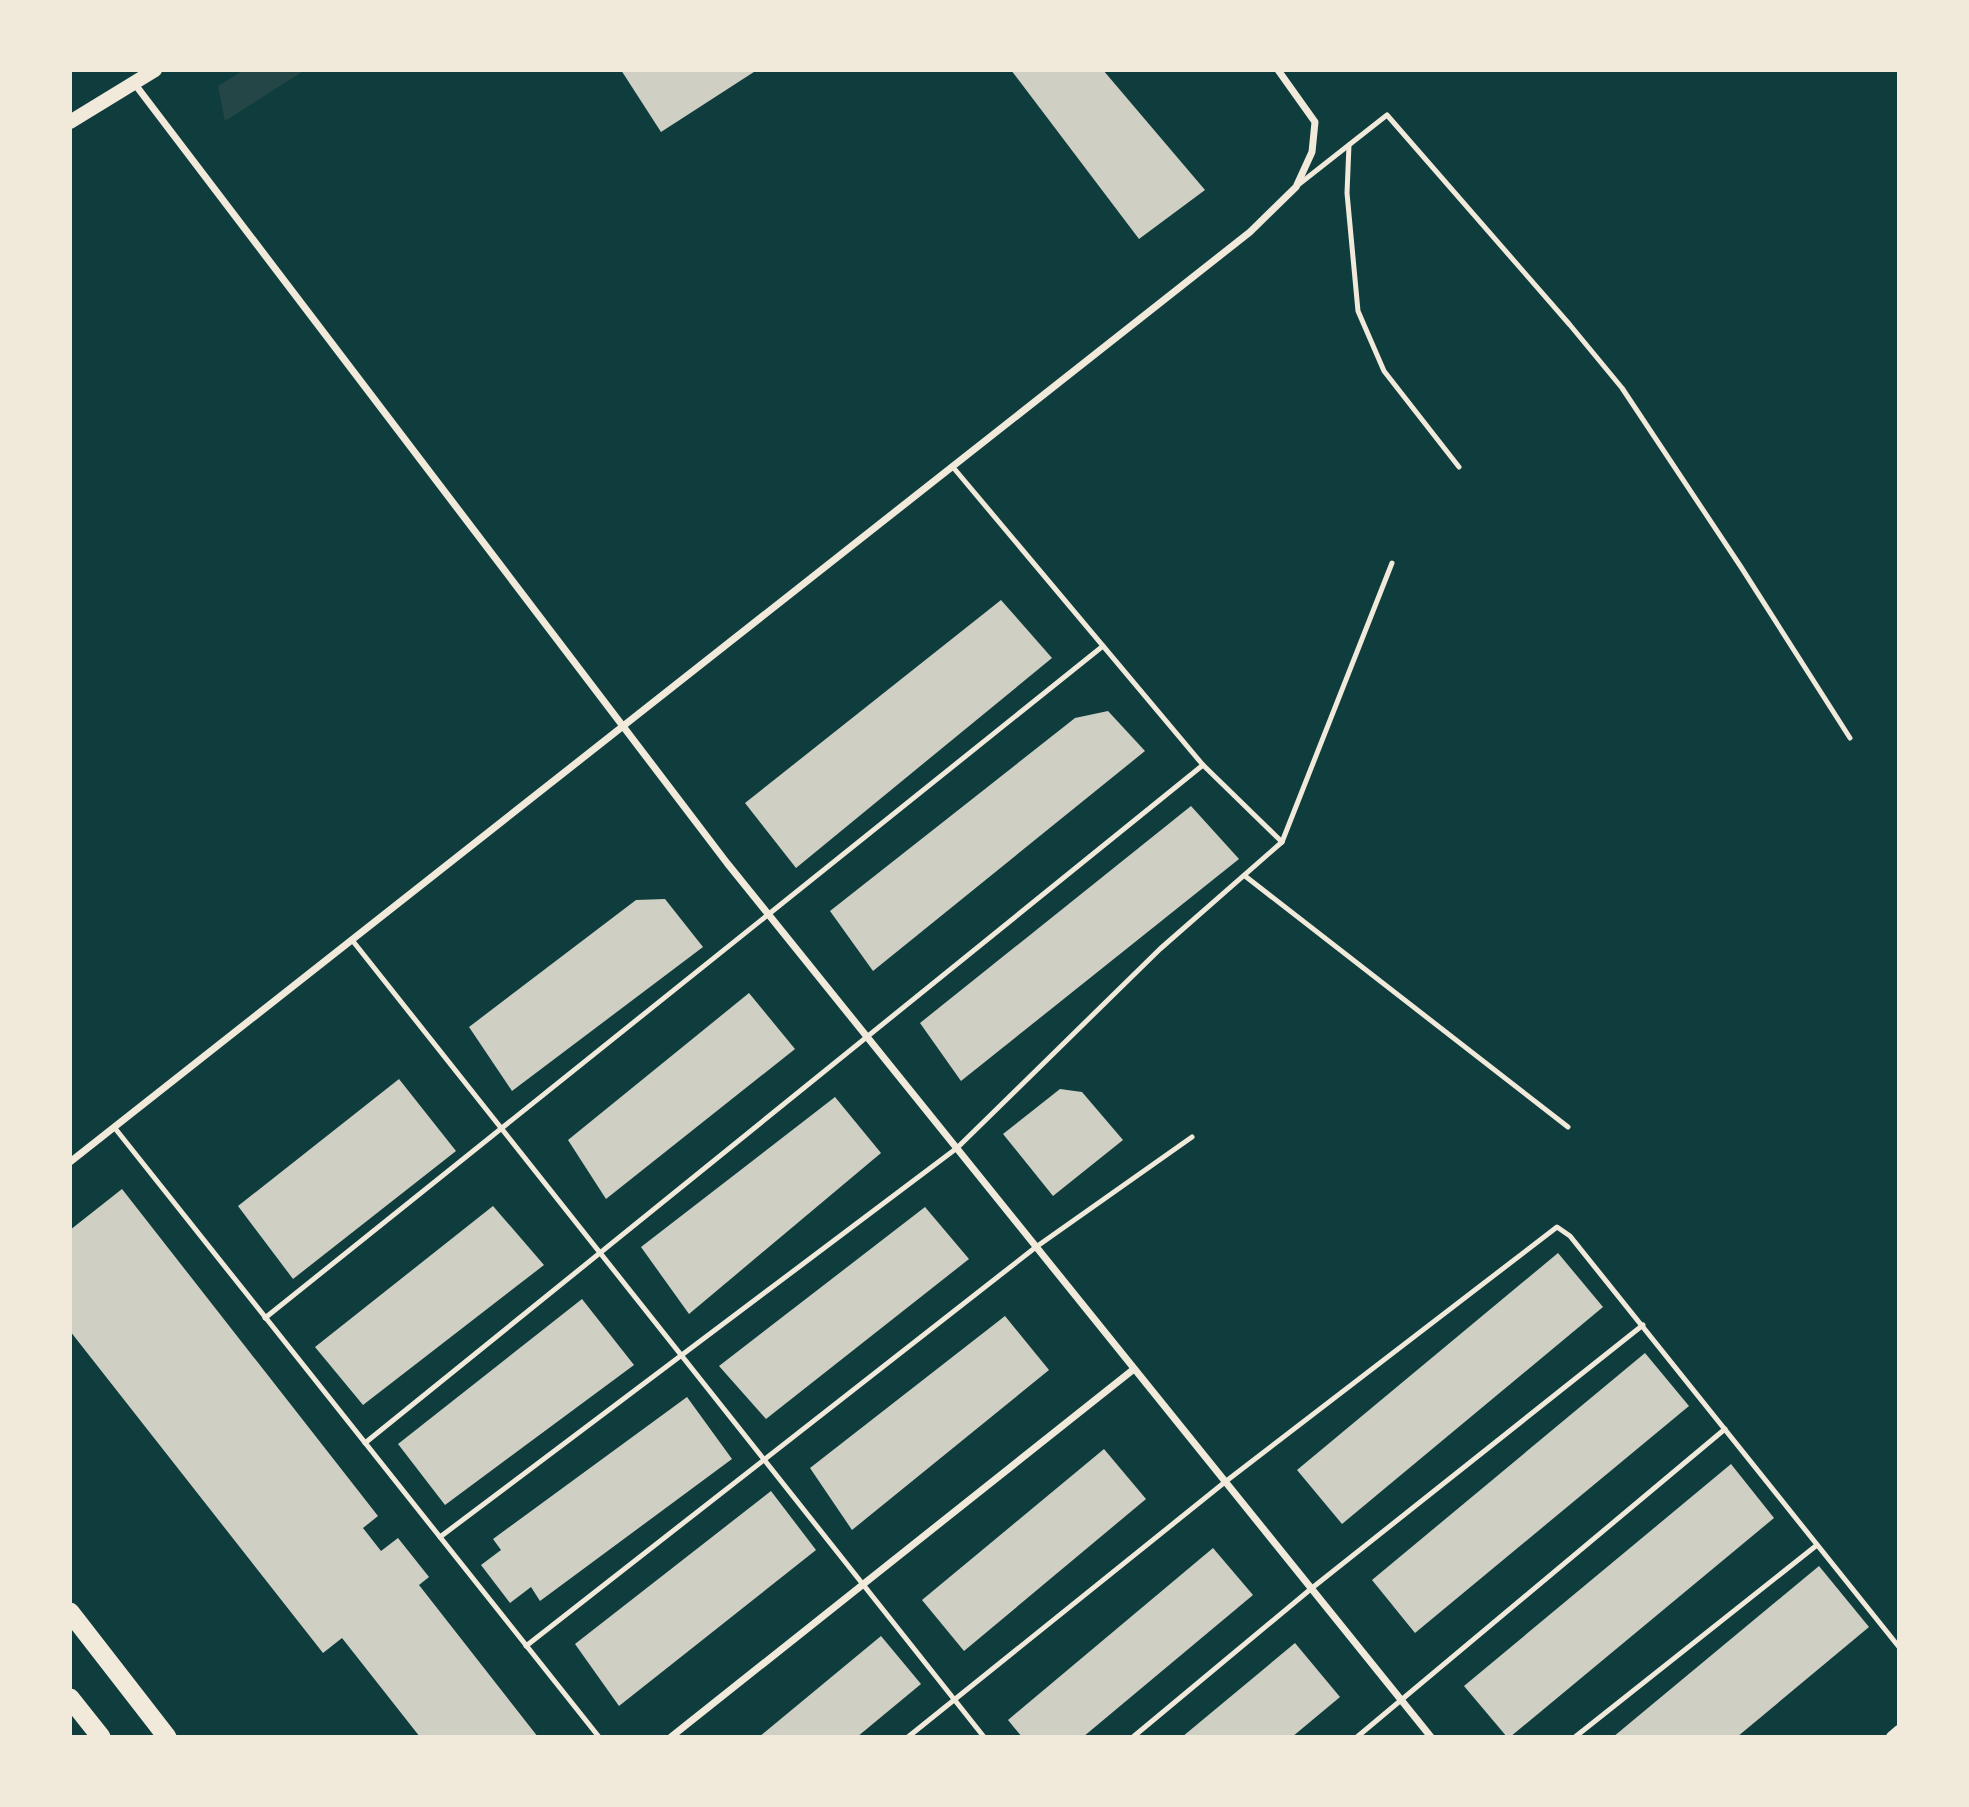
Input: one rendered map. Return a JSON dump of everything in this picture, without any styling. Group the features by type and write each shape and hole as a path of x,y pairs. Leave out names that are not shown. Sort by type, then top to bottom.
{"highway":[{"path":"70,1612 167,1737"},
{"path":"70,1698 101,1737"}],"main road":[{"path":"70,122 155,70"}],"street":[{"path":"70,1162 1250,232 1296,187 1312,152 1315,122 1278,70"},
{"path":"134,83 769,916 1430,1737"},
{"path":"671,1737 1134,1369"},
{"path":"1892,1737 1899,1731"}],"lane":[{"path":"1296,187 1387,115 1622,388 1850,738"},
{"path":"1349,145 1347,194 1358,311 1384,371 1459,467"},
{"path":"952,466 1203,765 1283,842"},
{"path":"439,1537 957,1148 1160,949 1283,842 1392,563"},
{"path":"265,1318 1103,646"},
{"path":"365,1443 1203,765"},
{"path":"1245,876 1569,1127"},
{"path":"352,940 984,1737"},
{"path":"114,1127 599,1737"},
{"path":"526,1646 1036,1247 1192,1136"},
{"path":"908,1737 1225,1482 1557,1227 1570,1236 1643,1325 1899,1647"},
{"path":"1133,1737 1312,1588 1643,1325"},
{"path":"1357,1737 1725,1429"},
{"path":"1575,1737 1817,1545"}],"shaded area":[{"path":"244,70 305,70 225,121 218,86"}],"building":[{"path":"621,70 757,70 661,132"},
{"path":"1011,70 1103,70 1205,190 1139,239"},
{"path":"1001,600 1052,658 796,868 745,803"},
{"path":"1108,711 1145,751 873,971 830,911 1075,718"},
{"path":"1191,806 1239,859 961,1081 920,1023"},
{"path":"665,899 703,947 512,1091 469,1027 636,900"},
{"path":"749,993 795,1049 606,1199 568,1140"},
{"path":"399,1079 456,1151 293,1279 238,1206"},
{"path":"1060,1089 1082,1092 1123,1140 1053,1196 1003,1134"},
{"path":"835,1097 881,1153 689,1314 641,1247"},
{"path":"122,1189 378,1516 363,1528 381,1551 398,1538 429,1577 419,1585 538,1737 420,1737 342,1638 323,1653 70,1331 70,1230"},
{"path":"493,1206 544,1265 363,1405 315,1347"},
{"path":"925,1207 969,1259 766,1419 719,1366"},
{"path":"1558,1253 1603,1307 1342,1524 1297,1470"},
{"path":"582,1299 634,1365 445,1505 398,1444"},
{"path":"1005,1316 1049,1370 852,1530 810,1468"},
{"path":"1645,1353 1689,1406 1415,1633 1372,1580"},
{"path":"687,1397 732,1459 540,1601 531,1587 510,1603 481,1565 501,1550 493,1539"},
{"path":"1104,1449 1146,1499 964,1651 922,1600"},
{"path":"1731,1464 1774,1518 1507,1737 1464,1686"},
{"path":"771,1491 816,1550 619,1706 575,1644"},
{"path":"1213,1548 1253,1595 1083,1737 1022,1737 1008,1720"},
{"path":"1819,1566 1869,1627 1737,1737 1613,1737"},
{"path":"881,1636 921,1684 857,1737 759,1737"},
{"path":"1295,1643 1340,1697 1292,1737 1182,1737"}]}
